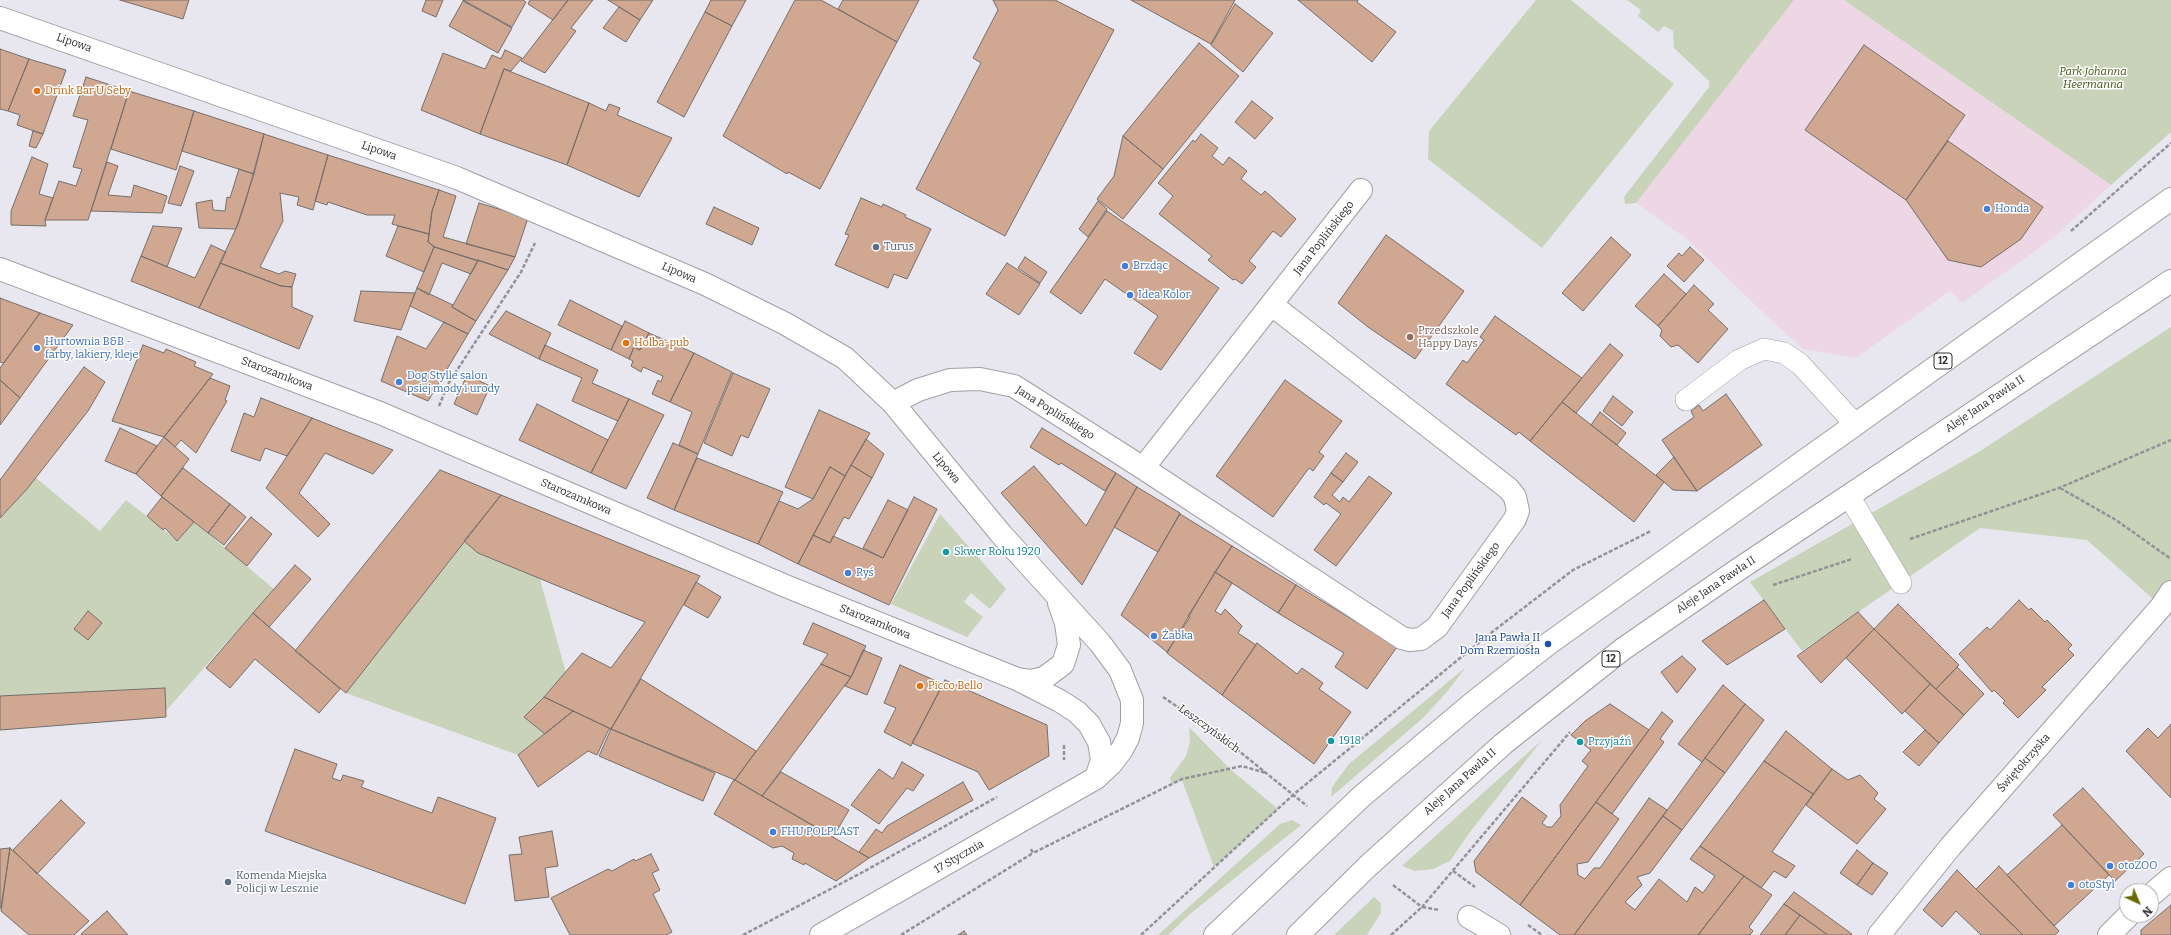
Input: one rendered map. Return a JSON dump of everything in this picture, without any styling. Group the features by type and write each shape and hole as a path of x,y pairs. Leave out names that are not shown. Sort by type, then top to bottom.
{"street":[{"name":"Lipowa","path":"0,18 457,178 705,284 784,323 845,358 893,403 1001,534 1057,598 1100,643 1120,670 1132,700 1133,712 1128,738 1111,764 1096,778"},
{"name":"Jana Poplińskiego","path":"1143,468 1361,190"},
{"name":"12","path":"1215,935 1330,826 1474,702 1548,644 2171,199"},
{"name":"Starozamkowa","path":"0,269 380,413 788,587 1017,679 1077,712 1089,724 1099,742 1102,760 1096,778"},
{"name":"Aleje Jana Pawła II","path":"1298,935 1368,866 1503,744 1623,649 2171,281"},
{"name":"Jana Poplińskiego","path":"893,403 918,390 950,380 980,379 1014,386 1143,468 1402,638 1410,640 1420,639 1437,627 1515,519 1518,503 1509,489 1272,305"},
{"name":"Świętokrzyska","path":"1879,935 1950,846 2156,613 2171,592"},
{"path":"1017,679 1031,681 1044,678 1063,664 1069,644 1066,623 1057,598"},
{"name":"17 Stycznia","path":"821,935 1018,824 1096,778"},
{"path":"2159,888 2171,878"},
{"path":"1469,917 1499,935"},
{"path":"2109,935 2121,923"}],"lane":[{"path":"1686,400 1739,360 1764,349 1784,353 1800,364 1855,424"},
{"path":"1849,496 1900,583"}],"path":[{"path":"426,433 448,384 520,272 548,218"},
{"path":"1771,586 2059,488 2171,440"},
{"path":"2059,488 2116,520 2171,559"},
{"name":"Leszczyńskich","path":"1160,695 1219,735 1294,794 1330,826"},
{"path":"1059,763 1065,759 1060,702"},
{"path":"1391,935 1422,906 1573,728"},
{"path":"901,935 1033,853 1182,780 1242,766 1268,773"},
{"path":"743,935 863,872 1002,794 1033,853"},
{"path":"1368,866 1422,906"}],"shaded area":[{"path":"1794,0 1844,0 2111,185 2052,239 1962,303 1950,291 1856,358 1803,349 1687,239 1636,203"}],"green space":[{"path":"1536,0 1571,0 1674,84 1542,248 1428,159 1429,131"},
{"path":"1627,0 1794,0 1636,203 1625,204 1624,197 1709,87 1709,81 1674,48 1673,31 1664,26 1658,32 1638,16 1641,10"},
{"name":"Park Johanna Heermanna","path":"1844,0 2171,0 2171,132 2111,185"},
{"path":"2171,327 2171,615 2087,540 1980,528 1802,651 1750,582 1977,453"},
{"path":"36,478 100,531 126,500 177,540 194,522 274,589 165,712 165,688 0,698 0,518"},
{"name":"Skwer Roku 1920","path":"940,514 1006,589 990,609 971,593 964,602 983,617 967,637 891,604"},
{"path":"464,541 540,579 566,673 524,717 545,734 518,755 346,693"},
{"path":"1466,667 1446,693 1423,718 1331,797 1332,787 1349,764"},
{"path":"1189,727 1230,769 1278,809 1214,867 1182,780 1172,784 1170,778 1186,756 1190,742"},
{"path":"1542,740 1470,832 1450,861 1433,869 1415,871 1402,866"},
{"path":"1292,820 1301,825 1190,914 1168,935 1158,935 1280,824"},
{"path":"1374,897 1381,903 1381,913 1367,935 1334,935"}],"building":[{"path":"120,0 189,0 183,19"},
{"path":"426,0 443,0 436,17 422,11"},
{"path":"463,0 523,0 526,2 512,27"},
{"path":"530,0 568,0 553,20 528,4"},
{"path":"568,0 593,0 571,28 576,31 545,73 521,61"},
{"path":"608,0 653,0 640,20"},
{"path":"711,0 746,0 732,26 705,12"},
{"path":"795,0 821,0 897,42 820,189 788,172 787,174 723,136"},
{"path":"843,0 919,0 897,42 838,9"},
{"path":"993,0 1055,0 1114,30 1005,236 916,189 981,63 973,58 998,10"},
{"path":"1131,0 1235,0 1211,44"},
{"path":"1298,0 1358,0 1357,2 1396,32 1372,62"},
{"path":"463,1 512,28 498,53 449,26"},
{"path":"1235,4 1273,33 1243,72 1211,45"},
{"path":"619,7 640,20 626,42 603,28"},
{"path":"705,12 732,26 684,117 657,102"},
{"path":"1199,43 1239,76 1163,169 1123,136"},
{"path":"1864,45 1965,115 1906,200 1805,130"},
{"path":"0,49 29,59 8,111 0,109"},
{"path":"505,50 522,58 511,71 504,69 480,134 421,110 443,53 485,69 492,55 501,59"},
{"name":"Drink Bar U Seby","path":"29,59 66,70 43,134 17,125 20,115 8,111"},
{"path":"504,69 589,103 567,165 480,134"},
{"path":"86,77 129,91 88,220 45,220 59,181 76,186 82,169 73,167 88,120 73,116"},
{"path":"129,91 194,111 176,170 111,149"},
{"path":"1252,101 1273,118 1255,139 1235,122"},
{"path":"589,103 606,111 609,104 620,108 617,115 672,138 639,197 567,165"},
{"path":"194,111 264,134 254,174 182,151"},
{"path":"33,131 43,134 36,148 29,146"},
{"path":"264,134 328,155 313,210 297,205 299,197 280,193 283,221 260,267 279,274 285,271 296,274 292,287 281,286 220,263 238,224"},
{"path":"1201,134 1218,148 1212,156 1223,165 1229,157 1247,171 1241,179 1261,195 1265,191 1296,219 1281,237 1273,231 1249,261 1256,267 1242,284 1235,279 1233,280 1208,260 1212,256 1159,214 1173,196 1158,183 1193,140 1195,142"},
{"path":"1123,136 1163,169 1123,219 1097,199 1114,176"},
{"path":"1948,141 2043,207 2021,239 1981,267 1948,260 1906,200"},
{"path":"328,155 439,190 432,211 429,234 392,224 395,215 367,215 328,202 327,205 315,201"},
{"path":"32,157 48,164 39,194 53,198 45,220 46,226 11,225 11,211"},
{"path":"107,162 118,166 108,195 131,197 134,185 167,196 162,213 91,211"},
{"path":"180,166 194,171 181,206 168,203"},
{"path":"239,169 254,174 236,229 199,228 196,203 212,200 213,210 225,211 227,197 230,198"},
{"path":"439,190 456,196 443,237 515,257 508,270 435,247 428,242 432,211"},
{"path":"861,198 882,207 883,204 906,215 905,217 931,229 907,279 894,274 888,288 835,265 849,235 845,234"},
{"path":"1098,201 1107,209 1088,237 1079,229"},
{"path":"479,203 528,218 515,257 466,244"},
{"path":"714,207 759,228 752,245 706,224"},
{"path":"1107,211 1219,288 1161,370 1134,353 1158,316 1105,279 1081,314 1050,292"},
{"path":"153,226 182,228 167,267 141,256"},
{"path":"398,226 429,234 428,242 434,247 424,272 386,256"},
{"path":"1386,235 1464,291 1415,359 1368,327 1338,303"},
{"path":"1611,237 1631,255 1583,311 1562,293"},
{"path":"211,245 226,252 199,308 131,281 141,256 195,278"},
{"path":"434,247 478,261 471,274 442,263 429,295 417,288"},
{"path":"1690,247 1704,260 1684,282 1667,266 1679,253 1682,256"},
{"path":"1025,257 1047,272 1040,283 1018,268"},
{"path":"478,260 508,270 476,321 452,307"},
{"path":"220,263 281,286 292,287 292,307 313,316 299,349 199,308"},
{"path":"1007,263 1040,284 1019,315 986,294"},
{"path":"1664,274 1686,294 1658,326 1635,306"},
{"path":"1694,285 1714,304 1708,310 1728,329 1698,363 1678,345 1671,347 1660,336 1662,330 1658,326"},
{"path":"417,288 453,305 452,307 476,321 468,334 410,306"},
{"path":"361,291 415,293 401,330 354,321"},
{"path":"0,298 40,313 4,363 0,362"},
{"path":"570,300 622,326 611,350 558,325"},
{"path":"506,311 551,333 539,359 489,334"},
{"path":"40,313 73,325 20,398 0,380 0,368"},
{"path":"1495,316 1582,378 1530,441 1519,432 1516,435 1446,384 1463,360 1467,363 1484,340 1480,337"},
{"path":"625,321 649,333 640,350 634,347 629,359 611,350"},
{"path":"444,322 468,334 428,401 381,381 397,336 426,349"},
{"path":"649,333 694,353 670,402 652,394 658,380 661,382 663,376 643,367 641,372 631,366 633,361 629,359 634,347 640,350"},
{"path":"1610,344 1623,355 1576,413 1562,402"},
{"path":"143,345 164,353 166,349 196,362 194,366 213,374 164,437 112,421"},
{"path":"545,345 598,370 592,383 629,399 618,421 572,401 582,378 539,359"},
{"path":"694,353 732,372 698,454 679,445 692,412 670,402"},
{"path":"84,367 105,382 88,411 27,489 0,518 0,480"},
{"path":"733,373 770,389 748,438 741,435 732,456 704,443"},
{"path":"467,375 490,386 477,415 454,404"},
{"path":"210,378 230,386 225,400 227,401 196,453 181,440 175,447 164,437"},
{"path":"0,380 20,398 0,425"},
{"path":"1285,380 1342,421 1319,452 1324,456 1313,471 1309,468 1273,517 1216,476"},
{"path":"1726,394 1762,445 1697,491 1662,440 1694,417 1691,411 1699,405 1703,411"},
{"path":"1613,396 1633,412 1622,426 1603,411"},
{"path":"261,398 312,418 287,456 265,448 260,461 231,451 244,413 254,417"},
{"path":"629,399 664,415 626,489 591,473"},
{"path":"1562,402 1664,482 1634,522 1530,441"},
{"path":"537,404 608,440 591,473 519,440"},
{"path":"819,410 870,433 845,476 830,467 813,499 785,487"},
{"path":"1600,412 1626,433 1617,445 1591,425"},
{"path":"312,418 393,450 373,474 325,453 299,493 330,524 318,537 266,488"},
{"path":"120,428 157,446 136,474 105,461"},
{"path":"1042,428 1116,473 1105,491 1061,463 1059,465 1030,447"},
{"path":"164,437 189,459 161,496 136,474"},
{"path":"866,439 884,454 872,478 851,465"},
{"path":"673,443 698,454 674,510 647,498"},
{"path":"1346,453 1358,462 1343,482 1331,473"},
{"path":"1674,457 1697,491 1673,490 1656,475"},
{"path":"697,458 783,492 758,544 674,510"},
{"path":"851,465 872,478 849,519 844,517 830,543 813,535"},
{"path":"1034,466 1086,526 1116,473 1137,487 1082,585 1001,493"},
{"path":"830,467 845,476 798,564 758,544 779,501 798,509 813,499"},
{"path":"183,468 230,504 208,533 161,496"},
{"path":"440,470 501,495 346,693 295,651"},
{"path":"1331,473 1343,482 1332,495 1340,502 1343,497 1349,502 1369,476 1392,493 1336,566 1314,550 1341,514 1326,503 1324,505 1314,497"},
{"path":"1137,487 1180,513 1158,552 1114,527"},
{"path":"501,495 700,576 611,729 544,697 582,653 611,668 645,622 478,553 464,541"},
{"path":"162,497 194,522 177,541 165,528 163,530 147,516"},
{"path":"914,497 937,509 889,605 798,564 813,535 830,543 833,536 883,558"},
{"path":"888,500 908,510 883,558 863,548"},
{"path":"230,504 246,517 224,545 208,533"},
{"path":"1180,514 1232,546 1188,616 1190,617 1167,652 1121,615"},
{"path":"251,517 272,534 247,566 225,548"},
{"path":"1232,546 1296,585 1278,613 1215,572"},
{"path":"295,565 311,579 269,627 253,613"},
{"path":"1215,572 1232,583 1215,611 1221,615 1225,609 1242,626 1238,633 1256,645 1222,695 1167,653"},
{"path":"696,582 721,597 708,618 684,605"},
{"path":"1296,585 1397,647 1367,689 1335,667 1344,653 1278,613"},
{"path":"1764,600 1785,629 1727,665 1702,641"},
{"path":"2019,600 2029,610 2031,608 2045,622 2047,620 2072,645 2068,649 2074,655 2042,687 2046,690 2018,718 2003,703 2005,701 1994,690 1992,692 1959,654 1987,627 1990,630"},
{"path":"1898,604 1959,665 1936,689 1874,629"},
{"path":"88,611 102,623 88,640 74,629"},
{"path":"1858,612 1874,629 1821,683 1797,656"},
{"path":"253,613 340,689 319,713 255,659 230,688 206,668"},
{"path":"813,623 866,646 851,677 821,664 828,654 803,644"},
{"path":"1874,629 1930,684 1902,714 1846,658"},
{"path":"1257,643 1297,674 1302,668 1323,683 1319,689 1351,712 1314,764 1222,695"},
{"path":"863,650 882,658 867,695 845,686 851,677"},
{"path":"1682,656 1696,669 1677,693 1661,672"},
{"path":"821,664 851,677 762,796 735,780"},
{"path":"900,665 943,684 911,746 884,732 896,708 884,703"},
{"path":"1957,667 1984,694 1964,715 1936,689"},
{"path":"641,679 756,751 735,780 611,729"},
{"path":"945,680 1047,725 1049,756 989,790 978,772 912,743"},
{"path":"1930,684 1964,715 1939,743 1905,711"},
{"path":"1723,685 1745,704 1702,762 1678,744"},
{"path":"165,688 166,717 0,730 0,696"},
{"path":"544,697 573,711 545,734 524,717"},
{"path":"1610,704 1649,730 1520,905 1476,872 1474,861 1522,797 1547,816 1542,823 1547,827 1552,827 1561,816 1560,805 1588,766 1582,761 1591,750 1571,735 1585,721"},
{"path":"1745,704 1764,720 1725,773 1705,758"},
{"path":"573,711 611,729 609,729 597,755 588,751 538,787 518,755"},
{"path":"1662,712 1673,721 1660,739 1664,742 1612,814 1596,802"},
{"path":"2171,724 2171,798 2126,751 2148,728 2158,738"},
{"path":"611,729 715,773 703,801 599,756"},
{"path":"1925,730 1939,743 1919,766 1903,752"},
{"path":"1786,731 1832,769 1813,794 1764,761"},
{"path":"295,749 337,764 332,778 341,781 343,775 364,781 361,787 432,813 438,797 496,818 465,904 265,831"},
{"path":"1705,758 1725,773 1682,830 1663,816"},
{"path":"1764,761 1813,794 1772,852 1795,866 1786,878 1774,871 1761,888 1700,846"},
{"path":"902,762 924,775 913,791 907,788 879,824 851,805 879,769 893,779"},
{"path":"1832,769 1848,780 1860,775 1878,793 1874,799 1886,809 1857,844 1806,805"},
{"path":"781,772 849,810 833,837 762,796"},
{"path":"735,780 869,858 836,881 805,863 804,865 792,859 794,853 782,846 773,848 714,814"},
{"path":"963,782 973,800 869,858 859,852 876,829 882,833 887,826"},
{"path":"2083,788 2144,854 2115,881 2053,815"},
{"path":"1649,798 1667,810 1574,935 1560,935 1520,905 1596,802 1619,819 1588,862 1577,864 1578,875 1585,879 1594,868 1600,868"},
{"path":"61,800 85,823 37,874 13,850"},
{"path":"1663,816 1682,830 1650,873 1637,877 1642,885 1625,902 1635,910 1659,879 1687,902 1695,887 1703,893 1715,876 1690,859 1700,846 1744,876 1698,935 1574,935"},
{"path":"2062,825 2109,875 2054,926 2007,875"},
{"path":"552,831 558,866 545,868 549,897 515,901 509,855 522,854 519,837"},
{"path":"10,848 1,908 0,908 0,849"},
{"path":"10,848 89,921 74,935 29,935 1,911"},
{"path":"1857,850 1873,863 1857,885 1840,873"},
{"path":"651,854 659,870 652,873 660,890 653,894 672,932 666,935 570,935 551,898 608,869 612,871 634,859 635,861"},
{"path":"1873,863 1888,873 1872,895 1857,885"},
{"path":"1999,866 2059,931 2055,935 2023,935 1976,889"},
{"path":"1957,870 2023,935 1981,935 1956,911 1942,927 1923,910"},
{"path":"1744,876 1772,895 1749,927 1753,931 1750,935 1698,935"},
{"path":"1794,892 1852,934 1828,935 1784,904"},
{"path":"1784,904 1800,915 1785,935 1760,935"},
{"path":"2171,905 2171,935 2141,935 2141,930 2149,923 2159,923 2159,915"},
{"path":"107,911 128,935 81,934"},
{"path":"1800,915 1828,935 1785,935"},
{"path":"964,931 967,935 958,935"}],"place":[{"name":"Drink Bar U Seby","path":"37,91"},
{"name":"Honda","path":"1987,209"},
{"name":"Turus","path":"876,247"},
{"name":"Brzdąc","path":"1125,266"},
{"name":"Idea Kolor","path":"1130,295"},
{"name":"Przedszkole Happy Days","path":"1410,337"},
{"name":"Holba-pub","path":"626,343"},
{"name":"Hurtownia B&B - farby, lakiery, kleje","path":"37,348"},
{"name":"Dog Stylle salon psiej mody i urody","path":"399,382"},
{"name":"Skwer Roku 1920","path":"946,552"},
{"name":"Ryś","path":"848,573"},
{"name":"Żabka","path":"1154,636"},
{"name":"Jana Pawła II Dom Rzemiosła","path":"1548,644"},
{"name":"Picco Bello","path":"920,686"},
{"name":"1918","path":"1331,741"},
{"name":"Przyjaźń","path":"1580,742"},
{"name":"FHU POLPLAST","path":"773,832"},
{"name":"otoZOO","path":"2110,866"},
{"name":"Komenda Miejska Policji w Lesznie","path":"228,882"},
{"name":"otoStyl","path":"2071,885"}]}
